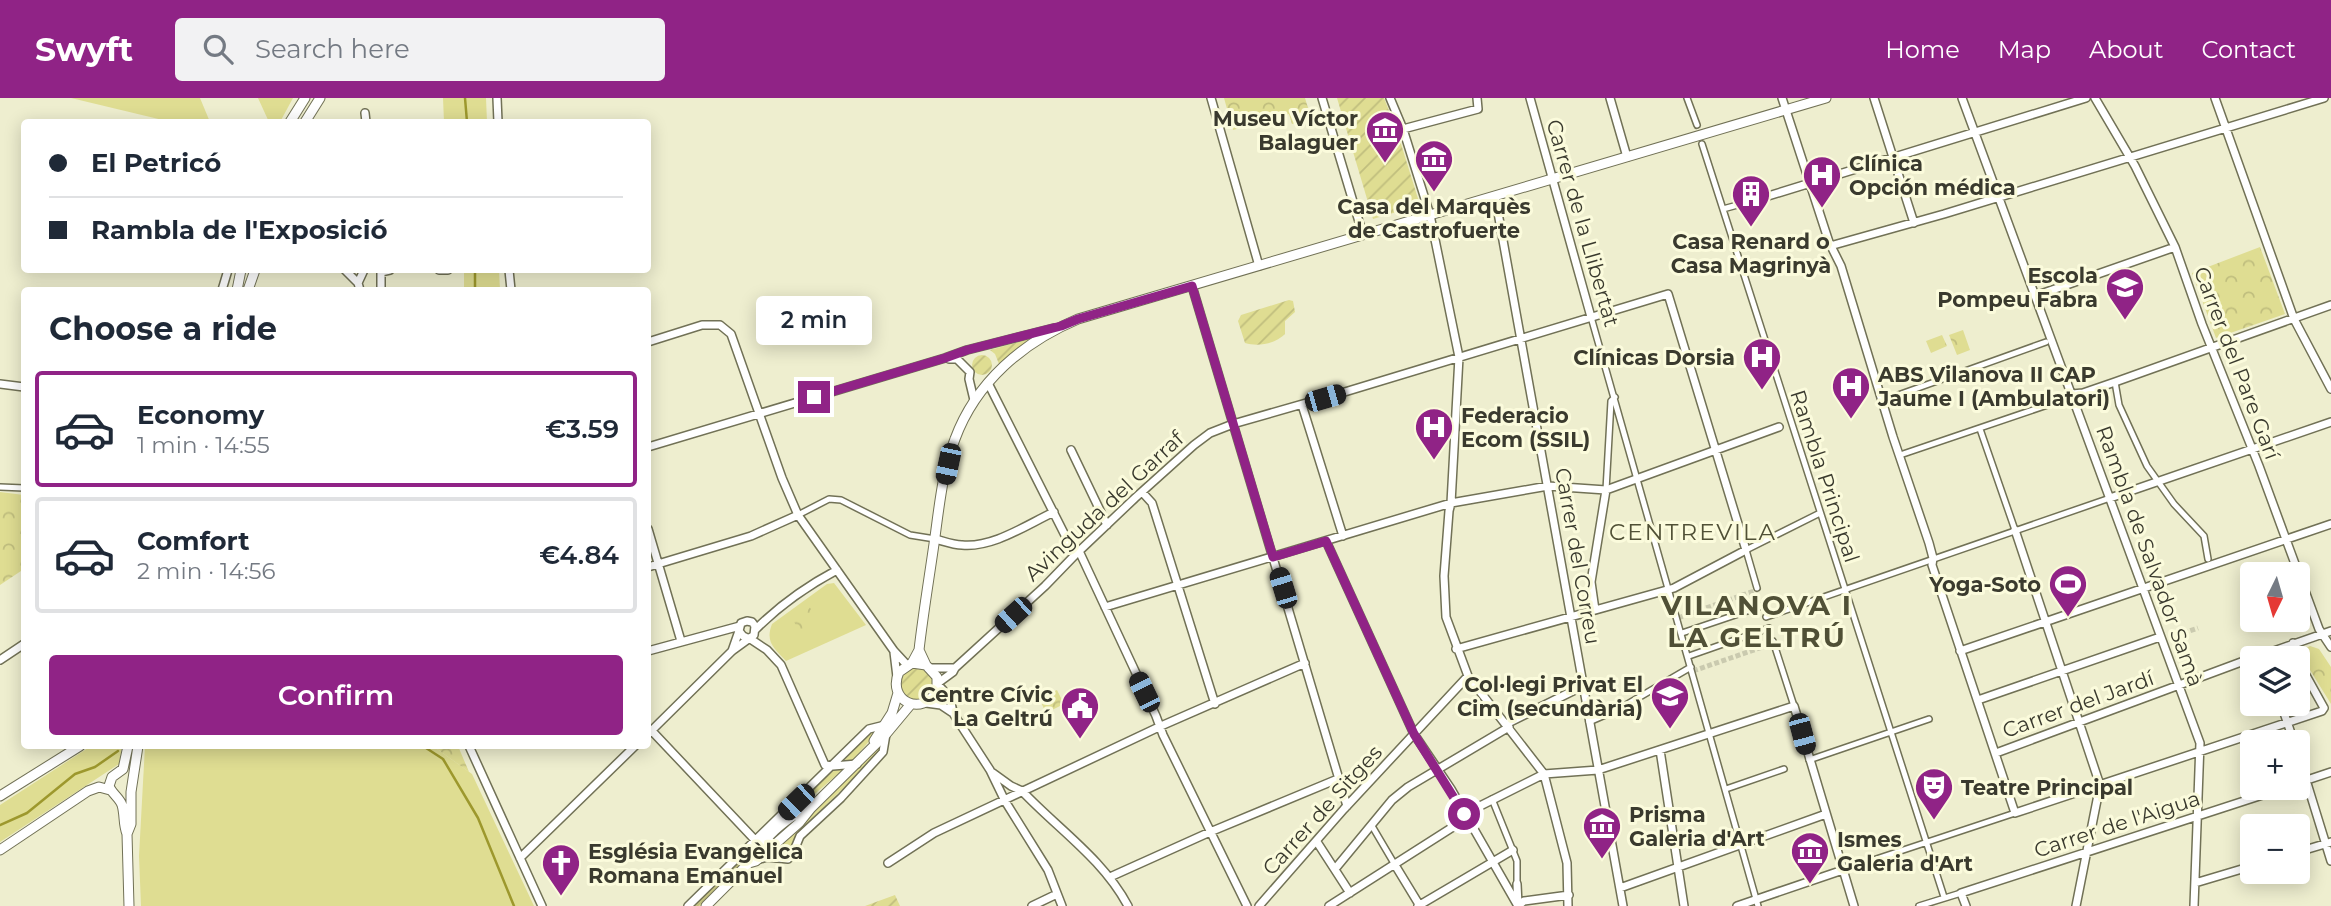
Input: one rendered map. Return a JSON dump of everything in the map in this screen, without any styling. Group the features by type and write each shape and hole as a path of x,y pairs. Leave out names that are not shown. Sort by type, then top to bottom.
{"street":[{"path":"292,119 305,98"},
{"path":"307,119 320,98"},
{"path":"497,98 498,119"},
{"path":"1211,98 1259,266"},
{"path":"1322,98 1363,235"},
{"path":"1390,98 1403,129 1430,215 1459,357 1444,600 1446,617 1468,676 1545,774 1567,863 1568,906"},
{"path":"1403,129 1478,109 1476,98"},
{"name":"Carrer de la Llibertat","path":"1530,98 1757,903"},
{"path":"1610,98 1627,156"},
{"name":"Rambla Principal","path":"1688,98 1944,897"},
{"path":"1782,98 1830,246 1841,266 1878,390 1929,543 1932,565 2015,813"},
{"path":"651,446 967,350 1061,326 1826,98"},
{"path":"1874,98 1914,223"},
{"name":"Rambla de Salvador Samà","path":"1962,98 2200,743 2194,906"},
{"path":"1723,209 2087,98"},
{"name":"Carrer del Pare Garí","path":"2095,98 2130,158 2175,247 2322,635 2331,647"},
{"path":"2215,98 2294,319 2331,389"},
{"path":"1830,246 2324,98"},
{"path":"365,113 366,119"},
{"name":"Carrer del Correu","path":"1495,196 1623,906"},
{"path":"2035,296 2175,247"},
{"path":"1192,286 1347,806"},
{"name":"Avinguda del Garraf","path":"938,684 1194,445 1210,433 1233,424 1668,294 1715,450"},
{"path":"1903,454 2115,382 2331,304"},
{"path":"651,341 702,325 720,325 731,334 782,478 798,515 894,651 910,664 955,668"},
{"path":"897,677 919,650 942,490 951,451 974,400 997,372 1016,355 1061,326"},
{"path":"1887,399 2046,342"},
{"path":"945,358 957,359 970,372 974,400"},
{"path":"2115,382 2119,405 2147,466 2174,504 2204,536 2208,559"},
{"path":"988,383 1105,607 1163,735 1247,906"},
{"path":"0,384 21,387"},
{"path":"1595,610 1591,582 1605,490 1611,401 1615,397"},
{"path":"1302,405 1343,536"},
{"path":"1766,617 2331,422"},
{"path":"1105,607 1451,503 1548,486 1605,490 1639,480 1779,427"},
{"path":"1980,429 2100,785 2076,906"},
{"path":"1071,450 1107,525"},
{"path":"1715,450 1757,588"},
{"path":"0,486 21,488"},
{"path":"1142,492 1152,503 1215,704"},
{"path":"651,566 751,536 829,499 841,500 910,535 961,545 979,545 1054,512"},
{"path":"1457,649 1670,590 1820,513"},
{"path":"1960,651 2331,524"},
{"path":"651,540 681,641"},
{"path":"1326,541 1414,734 1451,789 1518,906"},
{"path":"651,730 732,652 754,635 756,629 770,615 817,580 837,570"},
{"path":"1682,633 1762,606"},
{"path":"732,652 739,628 744,622 770,615"},
{"path":"750,621 767,650"},
{"path":"651,650 739,628"},
{"path":"739,628 743,636 767,650 781,665 825,765 857,764"},
{"path":"1689,656 1769,628"},
{"name":"Carrer del Jardí","path":"2287,646 2331,631"},
{"path":"1978,700 2160,637"},
{"path":"1774,643 1854,906"},
{"path":"0,660 21,646"},
{"path":"919,650 952,704 953,713"},
{"path":"753,862 766,857 788,859 800,836 841,798 883,752 885,730 898,693 894,651"},
{"path":"888,863 934,833 1161,726 1305,663"},
{"name":"Carrer del Jardí","path":"1996,753 2240,663"},
{"path":"1588,719 1617,709 1693,670"},
{"name":"Carrer de Sitges","path":"1259,906 1347,806 1468,676"},
{"path":"1737,906 1757,903 1843,870 2328,709 2310,681"},
{"path":"926,703 934,695 938,684"},
{"path":"1335,869 1392,800 1408,787 1507,725 1583,687"},
{"path":"898,693 911,704 941,705 953,713 990,770 1005,801 1048,870 1062,906"},
{"path":"706,906 799,823 911,704"},
{"path":"1334,905 1492,799 1545,774 1598,768 1794,706"},
{"path":"2286,716 2290,730"},
{"path":"1809,760 1929,719"},
{"path":"688,906 869,729 885,730"},
{"path":"651,734 756,841"},
{"path":"0,796 75,749"},
{"path":"127,749 123,769 110,781 122,807 123,824 127,834 129,906"},
{"path":"127,834 131,824 132,787 138,749"},
{"path":"470,749 542,906"},
{"path":"520,858 632,749"},
{"path":"1660,750 1684,906"},
{"path":"1726,789 1784,769"},
{"path":"990,770 1022,791 1079,844 1118,887 1128,906"},
{"path":"2310,779 2331,772"},
{"path":"118,773 127,774 132,787"},
{"path":"1110,877 1340,778"},
{"path":"0,850 88,791 99,788 125,796 132,787"},
{"path":"1492,799 1517,861 1518,906"},
{"name":"Carrer de l'Aigua","path":"1961,893 2247,800"},
{"path":"2310,800 2328,843 2331,861"},
{"path":"753,862 754,853 791,816 811,808"},
{"path":"1620,888 1826,814"},
{"path":"1372,826 1419,906 1513,850"},
{"path":"775,831 769,843 776,857"},
{"path":"1317,842 1350,893"},
{"path":"2310,848 2328,843"},
{"path":"2195,883 2240,870"},
{"path":"1919,906 1961,893 1966,906"},
{"path":"1032,906 1057,894"},
{"path":"1518,906 1524,901 1569,895"}],"green space":[{"path":"71,98 200,98 209,119 158,119"},
{"path":"258,98 293,98 282,119 268,119"},
{"path":"443,98 486,98 487,119 444,119"},
{"path":"1224,98 1305,98 1311,118 1292,124 1289,114 1233,130"},
{"path":"1337,98 1384,98 1420,205 1373,219"},
{"path":"2260,247 2285,314 2216,338 2192,273"},
{"path":"464,273 499,273 500,287 464,287"},
{"path":"1293,301 1295,312 1285,321 1285,334 1266,344 1245,343 1238,321 1241,315"},
{"path":"1963,330 1970,350 1957,355 1949,335"},
{"path":"1942,335 1947,346 1931,353 1926,341"},
{"path":"1030,339 999,364 990,350"},
{"path":"982,355 989,358 992,365 989,372 982,375 975,372 972,365 975,358"},
{"path":"0,492 21,495 21,571 0,585"},
{"path":"834,583 866,625 786,661 770,640 772,624 827,584"},
{"path":"809,606 820,624 801,635 791,616"},
{"path":"2310,646 2319,649 2331,667 2331,704 2310,670"},
{"path":"917,668 928,673 933,684 928,695 917,700 906,695 901,684 906,673"},
{"path":"1057,690 1064,704 1046,713 1039,698"},
{"path":"879,730 851,762 842,763 871,731"},
{"path":"881,746 880,753 802,828 790,852 782,856 777,852 777,848"},
{"path":"86,749 122,749 119,764 0,842 0,805"},
{"path":"145,749 437,749 472,774 534,906 141,906 139,856"},
{"path":"437,749 459,749 469,772"},
{"path":"845,768 788,817 700,906 691,906 835,769"},
{"path":"895,895 900,906 865,906"}],"waterway":[{"path":"465,98 467,119"},
{"path":"475,273 475,287"},
{"path":"428,749 443,759 478,818 514,906"},
{"path":"0,825 27,813 75,774 95,767 118,751"}],"tunnel":[{"path":"1678,618 1757,590"},
{"path":"2169,638 2198,628"},
{"path":"1693,671 1774,643"}],"place":[{"name":"Museu Víctor Balaguer","path":"1385,164"},
{"name":"Casa del Marquès de Castrofuerte","path":"1434,193"},
{"name":"Clínica Opción médica","path":"1822,209"},
{"name":"Casa Renard o Casa Magrinyà","path":"1751,228"},
{"name":"Escola Pompeu Fabra","path":"2125,321"},
{"name":"Clínicas Dorsia","path":"1762,391"},
{"name":"ABS Vilanova II CAP Jaume I (Ambulatori)","path":"1851,420"},
{"name":"Federacio Ecom (SSIL)","path":"1434,461"},
{"name":"Yoga-Soto","path":"2068,618"},
{"name":"Col·legi Privat El Cim (secundària)","path":"1670,730"},
{"name":"Centre Cívic La Geltrú","path":"1080,740"},
{"name":"Teatre Principal","path":"1934,821"},
{"name":"Prisma Galeria d'Art","path":"1602,860"},
{"name":"Ismes Galeria d'Art","path":"1810,885"},
{"name":"Església Evangèlica Romana Emanuel","path":"561,897"}],"district":[{"name":"CENTREVILA","path":"1693,532"},
{"name":"VILANOVA I LA GELTRÚ","path":"1757,621"}],"route":[{"path":"814,397 1192,286 1273,557 1326,541 1414,734 1451,789 1464,814"}]}
